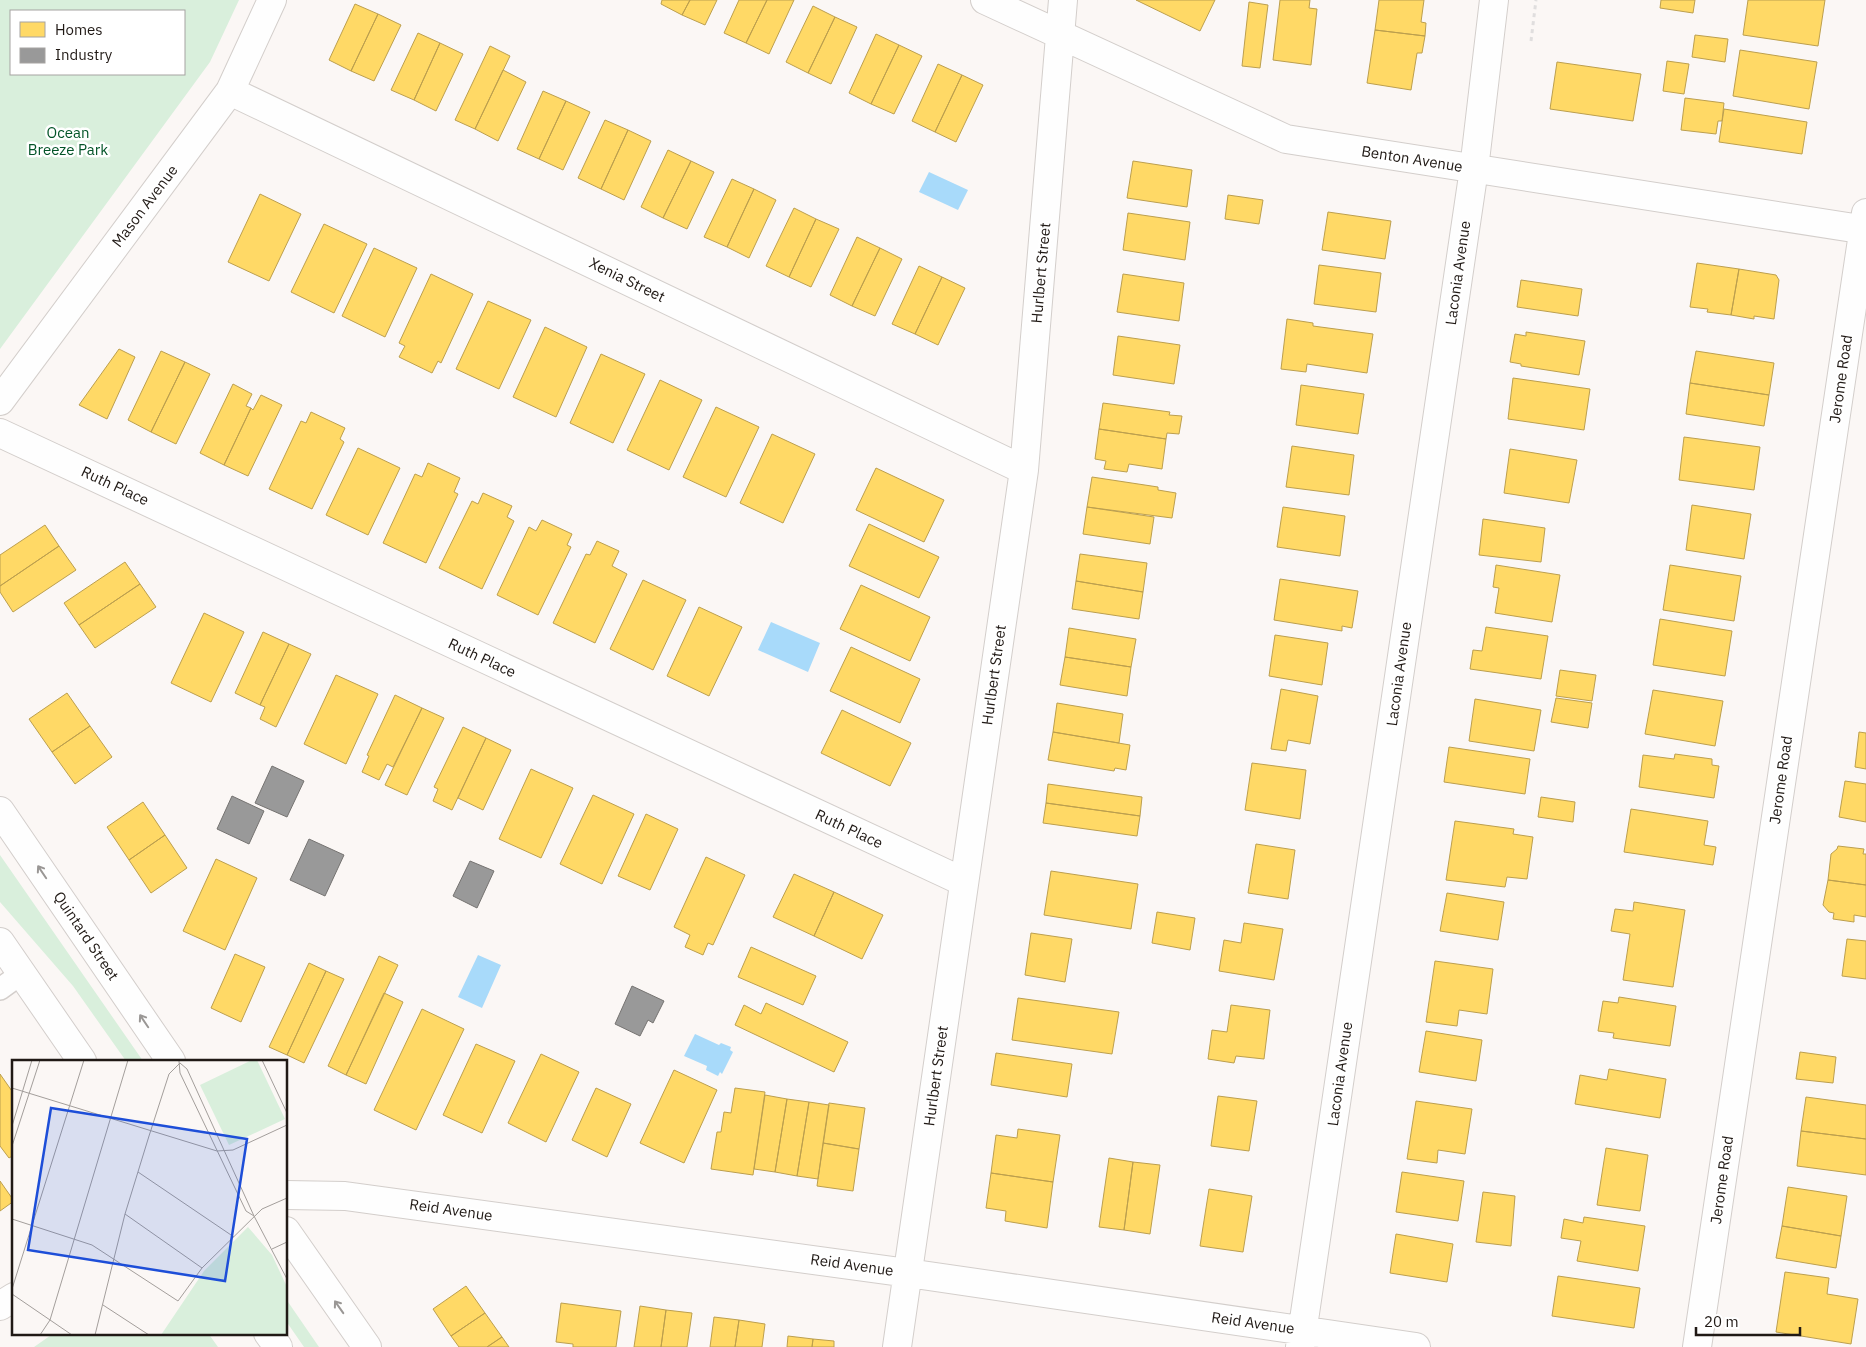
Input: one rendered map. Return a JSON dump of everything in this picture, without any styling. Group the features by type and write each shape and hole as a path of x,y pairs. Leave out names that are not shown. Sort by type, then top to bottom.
{"street":[{"name":"Mason Avenue","path":"0,401 230,91 272,0"},
{"name":"Benton Avenue","path":"985,0 1286,139 1474,169 1865,224"},
{"name":"Hurlbert Street","path":"896,1347 1024,470 1063,0"},
{"name":"Laconia Avenue","path":"1301,1338 1474,169 1494,0"},
{"name":"Xenia Street","path":"230,91 1024,470"},
{"name":"Jerome Road","path":"1697,1347 1865,224"},
{"name":"Ruth Place","path":"0,433 964,882"},
{"name":"Quintard Street","path":"0,811 170,1060"},
{"path":"0,942 11,981 81,1060"},
{"name":"Reid Avenue","path":"288,1195 345,1196 908,1273 1301,1338 1416,1347"},
{"path":"288,1234 367,1347"},
{"path":"0,1306 12,1298"},
{"path":"269,1334 278,1347"}],"path":[{"path":"1531,42 1536,0"}],"green space":[{"name":"Ocean Breeze Park","path":"0,0 239,0 210,62 0,349"},
{"path":"0,855 142,1060 125,1060 73,986 0,902"},
{"path":"288,1302 319,1347 304,1347 288,1324"},
{"path":"53,1334 209,1334 218,1347 34,1347"}],"water":[{"path":"929,172 968,190 958,210 919,192"},
{"path":"771,622 820,643 808,672 758,650"},
{"path":"478,955 501,965 482,1008 458,997"},
{"path":"695,1034 719,1045 721,1043 731,1047 730,1050 733,1052 722,1074 720,1072 718,1076 706,1070 707,1066 684,1056"}],"building: Homes":[{"path":"662,0 690,0 682,15 661,4"},
{"path":"690,0 717,0 705,25 682,15"},
{"path":"739,0 767,0 746,43 724,33"},
{"path":"767,0 794,0 769,54 746,43"},
{"path":"1136,0 1215,0 1200,31"},
{"path":"1280,0 1310,0 1309,8 1317,9 1311,65 1273,60"},
{"path":"1379,0 1424,0 1421,22 1426,23 1425,36 1375,30"},
{"path":"1661,0 1695,0 1693,13 1660,8"},
{"path":"1748,0 1825,0 1818,46 1743,35"},
{"path":"1249,2 1268,5 1260,68 1242,66"},
{"path":"355,4 378,14 351,71 329,60"},
{"path":"813,6 835,17 808,73 786,62"},
{"path":"378,14 401,25 374,81 351,71"},
{"path":"835,17 857,27 831,84 808,73"},
{"path":"1375,30 1425,36 1422,53 1417,53 1411,90 1367,83"},
{"path":"418,33 440,43 414,100 391,90"},
{"path":"876,34 899,45 871,104 849,93"},
{"path":"1695,35 1728,39 1725,62 1692,57"},
{"path":"440,43 463,54 436,111 414,100"},
{"path":"899,45 922,56 894,114 871,104"},
{"path":"490,46 510,56 475,129 455,120"},
{"path":"1740,50 1817,62 1809,109 1733,96"},
{"path":"1667,61 1689,64 1684,94 1663,91"},
{"path":"1557,62 1641,74 1633,121 1550,109"},
{"path":"938,64 962,75 935,132 912,121"},
{"path":"503,70 526,82 498,141 475,129"},
{"path":"962,75 983,85 956,142 935,132"},
{"path":"543,91 566,101 539,159 517,149"},
{"path":"1685,98 1724,103 1722,121 1718,121 1716,134 1681,130"},
{"path":"566,101 590,112 563,170 539,159"},
{"path":"1724,109 1807,122 1802,154 1719,142"},
{"path":"605,120 628,130 601,189 578,178"},
{"path":"628,130 651,141 624,200 601,189"},
{"path":"668,150 691,161 663,218 641,207"},
{"path":"691,161 714,172 687,229 663,218"},
{"path":"1133,161 1192,170 1187,207 1127,198"},
{"path":"732,179 754,189 727,247 704,237"},
{"path":"754,189 776,200 749,258 727,247"},
{"path":"260,194 301,214 269,281 228,262"},
{"path":"1228,195 1263,200 1259,224 1225,219"},
{"path":"794,208 816,219 789,277 766,266"},
{"path":"1328,212 1391,221 1385,259 1322,250"},
{"path":"1128,213 1190,222 1185,260 1123,250"},
{"path":"816,219 839,229 811,287 789,277"},
{"path":"324,224 367,244 334,313 291,292"},
{"path":"857,237 880,248 852,306 830,295"},
{"path":"374,248 417,268 385,337 342,316"},
{"path":"880,248 902,259 875,316 852,306"},
{"path":"1697,263 1739,269 1731,315 1707,312 1708,309 1690,307"},
{"path":"1319,265 1381,273 1376,312 1314,304"},
{"path":"919,266 942,277 915,334 892,324"},
{"path":"1739,269 1776,275 1779,280 1774,319 1754,316 1754,319 1731,315"},
{"path":"431,274 473,294 441,363 438,361 432,373 399,357 405,346 399,343"},
{"path":"1123,274 1184,283 1179,321 1117,312"},
{"path":"942,277 965,288 938,345 915,334"},
{"path":"1521,280 1582,289 1578,316 1517,307"},
{"path":"488,301 531,320 499,389 456,369"},
{"path":"1287,319 1313,323 1313,326 1373,334 1367,373 1307,364 1306,372 1281,369"},
{"path":"545,327 587,347 556,417 513,397"},
{"path":"1526,332 1585,341 1579,375 1521,366 1521,364 1510,362 1515,334 1526,336"},
{"path":"1118,336 1180,345 1174,384 1113,375"},
{"path":"119,349 135,357 107,419 79,405"},
{"path":"161,351 185,362 151,432 128,420"},
{"path":"1696,351 1774,363 1769,395 1690,383"},
{"path":"601,354 645,374 613,443 570,423"},
{"path":"185,362 210,374 176,444 151,432"},
{"path":"1513,378 1590,389 1584,430 1508,419"},
{"path":"660,380 702,400 669,470 627,450"},
{"path":"1690,383 1769,395 1764,426 1686,414"},
{"path":"233,384 252,394 246,406 251,408 224,465 200,453"},
{"path":"1301,385 1364,394 1358,434 1296,425"},
{"path":"261,395 282,405 248,476 224,465 251,408 253,410"},
{"path":"1103,403 1170,412 1169,415 1182,416 1179,434 1167,433 1166,439 1099,429"},
{"path":"716,407 759,427 726,497 683,477"},
{"path":"311,412 345,428 340,439 344,442 312,509 269,489 301,421 306,423"},
{"path":"1099,429 1166,439 1162,469 1129,464 1127,472 1104,469 1106,461 1095,459"},
{"path":"772,434 815,454 783,523 740,503"},
{"path":"1684,437 1760,447 1754,490 1679,480"},
{"path":"1292,446 1354,455 1349,495 1286,487"},
{"path":"358,448 400,468 368,535 326,515"},
{"path":"1510,449 1577,460 1569,503 1504,493"},
{"path":"428,463 460,478 454,492 458,494 426,563 383,543 415,474 422,477"},
{"path":"876,468 944,500 924,542 856,510"},
{"path":"1092,477 1158,487 1158,490 1176,493 1172,518 1087,507"},
{"path":"483,493 512,506 507,517 514,521 482,589 439,568 472,501 478,504"},
{"path":"1692,505 1751,514 1744,559 1686,550"},
{"path":"1087,507 1154,517 1150,544 1083,534"},
{"path":"1283,507 1345,516 1340,556 1277,547"},
{"path":"1483,519 1545,528 1541,562 1479,555"},
{"path":"542,520 572,534 567,545 571,547 538,615 497,595 529,527 536,531"},
{"path":"869,524 939,557 919,598 849,566"},
{"path":"45,525 59,546 0,586 0,555"},
{"path":"597,541 619,551 612,566 627,574 595,643 553,623 586,554 590,555"},
{"path":"59,546 76,570 13,612 0,592 0,586"},
{"path":"1080,554 1147,563 1143,592 1076,581"},
{"path":"125,562 140,584 79,625 64,603"},
{"path":"1496,565 1560,575 1552,622 1495,613 1499,588 1493,587"},
{"path":"1670,565 1741,576 1734,621 1663,610"},
{"path":"1280,579 1358,591 1352,628 1342,626 1342,631 1274,620"},
{"path":"643,580 686,600 653,670 610,649"},
{"path":"1076,581 1143,592 1139,619 1072,609"},
{"path":"140,584 156,607 95,648 79,625"},
{"path":"861,585 930,617 910,661 840,629"},
{"path":"699,607 742,627 709,696 667,676"},
{"path":"204,613 244,632 211,702 171,683"},
{"path":"1660,619 1732,631 1725,676 1653,665"},
{"path":"1486,627 1548,636 1541,679 1470,669 1473,650 1482,651"},
{"path":"1069,628 1136,639 1131,667 1065,657"},
{"path":"263,632 289,644 260,705 235,693"},
{"path":"1275,635 1328,643 1322,685 1269,676"},
{"path":"289,644 311,654 276,727 260,719 265,707 260,705"},
{"path":"851,647 920,679 900,723 830,691"},
{"path":"1065,657 1131,667 1127,696 1060,685"},
{"path":"1560,670 1596,675 1592,701 1556,696"},
{"path":"336,675 378,694 346,764 304,744"},
{"path":"1281,689 1318,696 1310,744 1288,740 1286,751 1271,749"},
{"path":"1653,690 1723,701 1715,746 1645,734"},
{"path":"67,693 90,726 52,752 29,719"},
{"path":"395,695 422,708 393,767 387,764 379,780 362,772 369,756 367,755"},
{"path":"1556,698 1592,703 1588,728 1551,722"},
{"path":"1475,699 1541,710 1534,751 1469,741"},
{"path":"1057,703 1123,714 1119,743 1053,732"},
{"path":"422,708 444,718 407,795 385,785"},
{"path":"842,710 911,743 890,786 821,753"},
{"path":"90,726 112,757 75,784 52,752"},
{"path":"463,727 486,738 452,810 433,801 438,789 434,787"},
{"path":"1053,732 1130,745 1126,770 1115,768 1114,771 1048,760"},
{"path":"1859,732 1866,733 1866,769 1855,767"},
{"path":"486,738 511,750 483,810 458,798"},
{"path":"1449,747 1530,759 1525,794 1444,782"},
{"path":"1675,754 1712,759 1712,765 1719,766 1714,798 1639,787 1643,755 1674,759"},
{"path":"1252,763 1306,770 1300,819 1245,810"},
{"path":"531,769 573,788 541,858 499,839"},
{"path":"1845,781 1866,784 1866,822 1839,817"},
{"path":"1048,784 1142,797 1140,816 1046,803"},
{"path":"593,795 634,814 602,884 560,864"},
{"path":"1541,797 1575,802 1573,822 1538,817"},
{"path":"143,802 165,835 129,860 107,827"},
{"path":"1046,803 1140,816 1137,836 1043,823"},
{"path":"1631,809 1708,821 1704,845 1716,847 1713,865 1624,852"},
{"path":"646,814 678,829 650,890 618,876"},
{"path":"1455,821 1514,829 1513,834 1533,837 1527,879 1507,877 1505,887 1446,880"},
{"path":"165,835 187,868 151,893 129,860"},
{"path":"1256,844 1295,850 1288,899 1248,893"},
{"path":"1838,846 1864,849 1863,854 1866,854 1866,885 1828,880 1831,854"},
{"path":"706,857 745,875 713,945 708,943 703,955 685,947 690,935 674,927"},
{"path":"216,859 257,878 225,950 183,931"},
{"path":"1051,871 1138,884 1131,929 1044,915"},
{"path":"794,874 834,892 814,936 773,917"},
{"path":"1828,880 1866,885 1866,917 1854,915 1854,922 1833,919 1834,913 1829,912 1823,905"},
{"path":"834,892 883,915 862,959 814,936"},
{"path":"1447,893 1504,902 1498,940 1440,931"},
{"path":"1634,902 1685,910 1673,987 1623,980 1630,934 1611,931 1615,909 1633,911"},
{"path":"1157,912 1195,918 1190,950 1152,943"},
{"path":"1244,923 1283,929 1274,980 1219,971 1224,940 1241,943"},
{"path":"1031,933 1072,939 1065,982 1025,975"},
{"path":"1847,939 1866,941 1866,979 1842,976"},
{"path":"751,947 816,976 803,1005 738,977"},
{"path":"235,954 265,967 241,1022 211,1008"},
{"path":"379,956 398,965 346,1075 328,1066"},
{"path":"1435,961 1493,969 1487,1014 1459,1010 1457,1026 1426,1022"},
{"path":"309,963 326,971 287,1055 269,1047"},
{"path":"326,971 344,979 304,1063 287,1055"},
{"path":"384,993 403,1002 366,1084 346,1075"},
{"path":"1619,997 1676,1006 1670,1046 1613,1038 1614,1033 1598,1031 1603,1001 1618,1003"},
{"path":"1018,998 1119,1012 1112,1054 1012,1040"},
{"path":"766,1003 848,1042 834,1072 735,1025 744,1005 761,1014"},
{"path":"1231,1005 1270,1010 1264,1059 1236,1056 1234,1063 1208,1059 1212,1030 1227,1032"},
{"path":"422,1009 464,1029 416,1130 374,1110"},
{"path":"1426,1031 1482,1040 1476,1081 1419,1072"},
{"path":"476,1044 515,1061 482,1133 443,1115"},
{"path":"1800,1052 1836,1057 1833,1083 1796,1079"},
{"path":"996,1053 1072,1064 1067,1097 991,1085"},
{"path":"541,1054 579,1072 546,1142 508,1123"},
{"path":"1609,1069 1666,1079 1660,1118 1575,1104 1580,1075 1607,1080"},
{"path":"674,1070 717,1090 684,1163 640,1143"},
{"path":"0,1074 12,1091 12,1156 9,1158 0,1146"},
{"path":"596,1088 631,1104 607,1157 572,1140"},
{"path":"735,1088 765,1092 753,1175 711,1169 717,1132 721,1132 724,1112 731,1113"},
{"path":"765,1095 787,1099 775,1172 754,1169"},
{"path":"1218,1096 1257,1101 1249,1151 1211,1146"},
{"path":"1806,1097 1866,1105 1866,1139 1801,1131"},
{"path":"787,1099 809,1102 797,1176 775,1172"},
{"path":"1416,1101 1472,1109 1465,1154 1438,1150 1437,1163 1407,1159"},
{"path":"809,1102 829,1105 818,1179 797,1176"},
{"path":"829,1103 865,1108 859,1149 823,1143"},
{"path":"1018,1129 1060,1135 1053,1182 991,1173 996,1135 1017,1138"},
{"path":"1801,1131 1866,1139 1866,1175 1797,1166"},
{"path":"823,1143 859,1149 853,1191 817,1186"},
{"path":"1606,1148 1648,1155 1640,1211 1597,1205"},
{"path":"1109,1158 1133,1162 1124,1230 1099,1227"},
{"path":"1133,1162 1160,1165 1150,1234 1124,1230"},
{"path":"1402,1172 1464,1181 1458,1221 1396,1212"},
{"path":"991,1173 1053,1182 1047,1228 1005,1221 1006,1211 986,1208"},
{"path":"0,1181 12,1198 12,1202 0,1211"},
{"path":"1788,1187 1847,1196 1841,1236 1782,1226"},
{"path":"1209,1189 1252,1196 1243,1252 1200,1246"},
{"path":"1483,1192 1515,1196 1511,1246 1476,1242"},
{"path":"1584,1217 1645,1226 1638,1271 1577,1261 1581,1241 1561,1238 1564,1219 1583,1223"},
{"path":"1782,1226 1841,1236 1836,1268 1776,1258"},
{"path":"1396,1234 1453,1244 1447,1282 1390,1273"},
{"path":"1785,1272 1829,1278 1827,1294 1858,1299 1851,1344 1776,1332"},
{"path":"1558,1276 1640,1288 1634,1328 1552,1316"},
{"path":"466,1286 485,1313 451,1336 433,1309"},
{"path":"561,1303 621,1311 616,1347 573,1347 573,1344 556,1342"},
{"path":"640,1306 666,1310 661,1347 634,1347"},
{"path":"666,1310 692,1313 687,1347 661,1347"},
{"path":"485,1313 502,1337 487,1347 459,1347 451,1336"},
{"path":"714,1317 739,1320 735,1347 710,1347"},
{"path":"739,1320 765,1324 762,1347 735,1347"},
{"path":"788,1336 813,1339 812,1347 787,1347"},
{"path":"502,1337 509,1347 487,1347"},
{"path":"813,1339 834,1341 834,1347 812,1347"}],"building: Industry":[{"path":"272,766 304,781 287,817 255,803"},
{"path":"232,796 264,811 249,844 217,829"},
{"path":"309,839 344,855 325,896 290,880"},
{"path":"470,861 494,871 477,908 453,896"},
{"path":"632,986 664,1001 653,1023 648,1020 640,1036 615,1024"}]}
